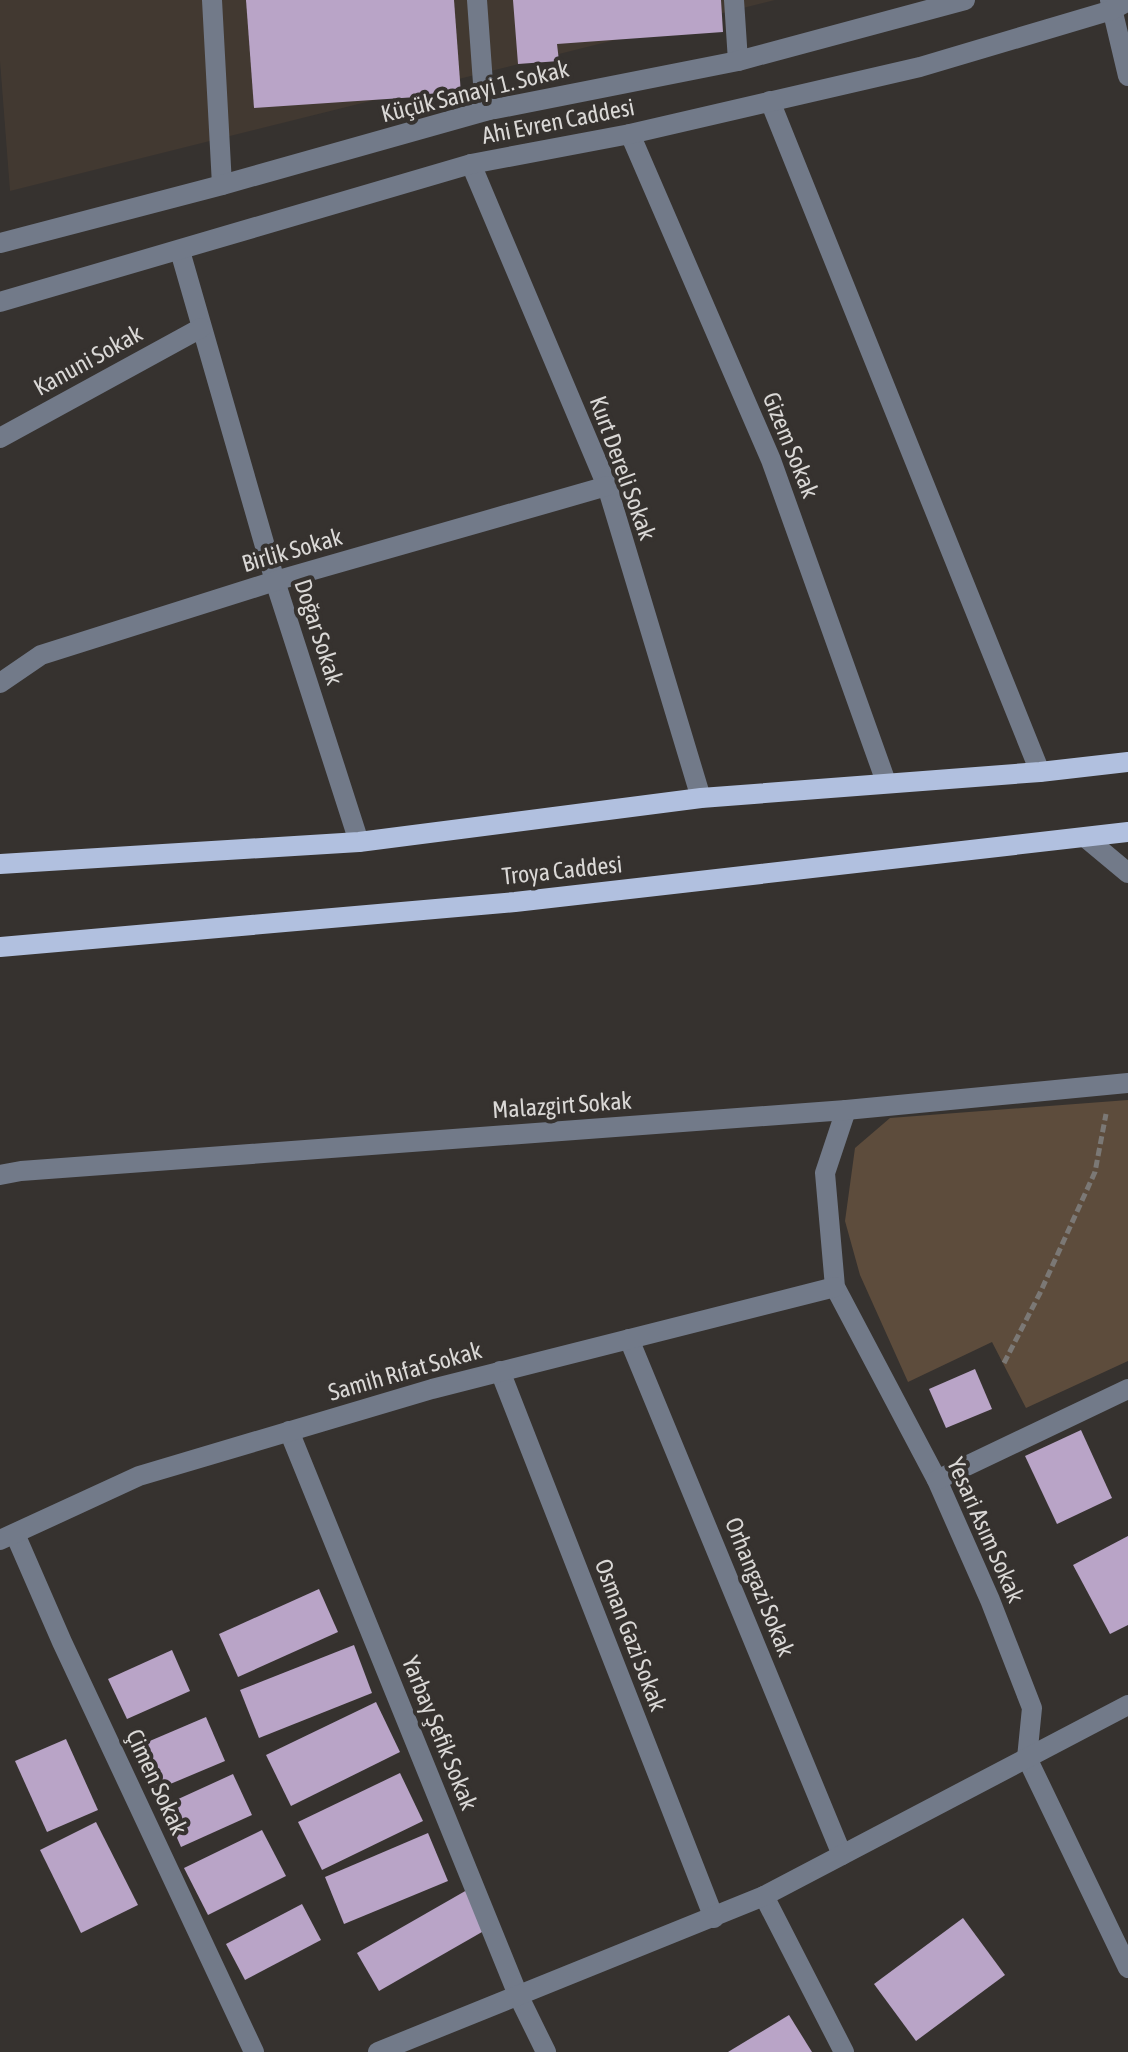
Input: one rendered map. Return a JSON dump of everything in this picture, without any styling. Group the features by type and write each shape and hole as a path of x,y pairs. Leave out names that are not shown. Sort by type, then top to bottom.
{"main road":[{"path":"0,864 359,842 701,798 1040,772 1128,762"},
{"name":"Troya Caddesi","path":"0,947 515,902 1128,832"}],"street":[{"path":"212,0 222,185"},
{"path":"477,0 485,111"},
{"path":"734,0 738,61"},
{"name":"Küçük Sanayi 1. Sokak","path":"0,243 485,111 738,61 965,0"},
{"path":"1117,4 1128,76"},
{"name":"Ahi Evren Caddesi","path":"0,302 471,164 630,134 934,64 1117,4"},
{"path":"770,101 1040,772"},
{"name":"Gizem Sokak","path":"630,134 771,460 886,782"},
{"name":"Kurt Dereli Sokak","path":"471,164 607,486 701,798"},
{"name":"Doğar Sokak","path":"180,251 275,581 359,842"},
{"name":"Kanuni Sokak","path":"0,438 201,328"},
{"name":"Birlik Sokak","path":"0,683 41,655 275,581 607,486"},
{"path":"1086,838 1128,873"},
{"name":"Malazgirt Sokak","path":"0,1175 846,1110 1128,1083"},
{"name":"Yesari Asım Sokak","path":"846,1110 825,1173 835,1287 937,1480 990,1600 1032,1708 1027,1758"},
{"name":"Samih Rıfat Sokak","path":"7,1537 139,1476 500,1371 835,1287"},
{"name":"Orhangazi Sokak","path":"629,1339 842,1855"},
{"name":"Osman Gazi Sokak","path":"500,1371 714,1918"},
{"path":"937,1480 1128,1389"},
{"name":"Yarbay Şefik Sokak","path":"289,1431 518,1995 546,2052"},
{"name":"Çimen Sokak","path":"7,1537 62,1642 254,2052"},
{"path":"378,2052 764,1896 1128,1705"},
{"path":"1027,1758 1128,1968"},
{"path":"764,1896 844,2052"}],"path":[{"path":"1004,1363 1095,1172 1108,1101 1106,1085"}],"shaded area":[{"path":"0,0 775,0 10,191 0,61"},
{"path":"1128,1100 1128,1361 1026,1408 992,1342 908,1382 860,1275 845,1221 855,1148 890,1118"}],"building":[{"path":"246,0 454,0 461,94 254,108"},
{"path":"513,0 721,0 723,32 557,44 559,61 518,64"},
{"path":"975,1369 992,1409 946,1428 929,1389"},
{"path":"1081,1430 1112,1498 1057,1524 1025,1456"},
{"path":"1128,1536 1128,1625 1110,1634 1073,1565"},
{"path":"319,1589 338,1632 238,1677 219,1634"},
{"path":"354,1645 372,1693 259,1738 240,1690"},
{"path":"172,1650 190,1691 127,1719 108,1679"},
{"path":"376,1702 400,1752 291,1806 266,1755"},
{"path":"206,1717 225,1761 156,1790 138,1746"},
{"path":"66,1739 98,1810 47,1832 15,1761"},
{"path":"400,1773 423,1821 322,1870 298,1822"},
{"path":"233,1774 252,1815 181,1847 163,1806"},
{"path":"96,1822 138,1905 81,1933 40,1850"},
{"path":"262,1830 286,1876 208,1915 184,1868"},
{"path":"428,1833 448,1881 344,1924 325,1877"},
{"path":"467,1890 489,1928 379,1991 357,1953"},
{"path":"302,1904 321,1940 245,1980 226,1944"},
{"path":"963,1918 1005,1975 916,2041 874,1984"},
{"path":"789,2015 812,2052 728,2052"}]}
